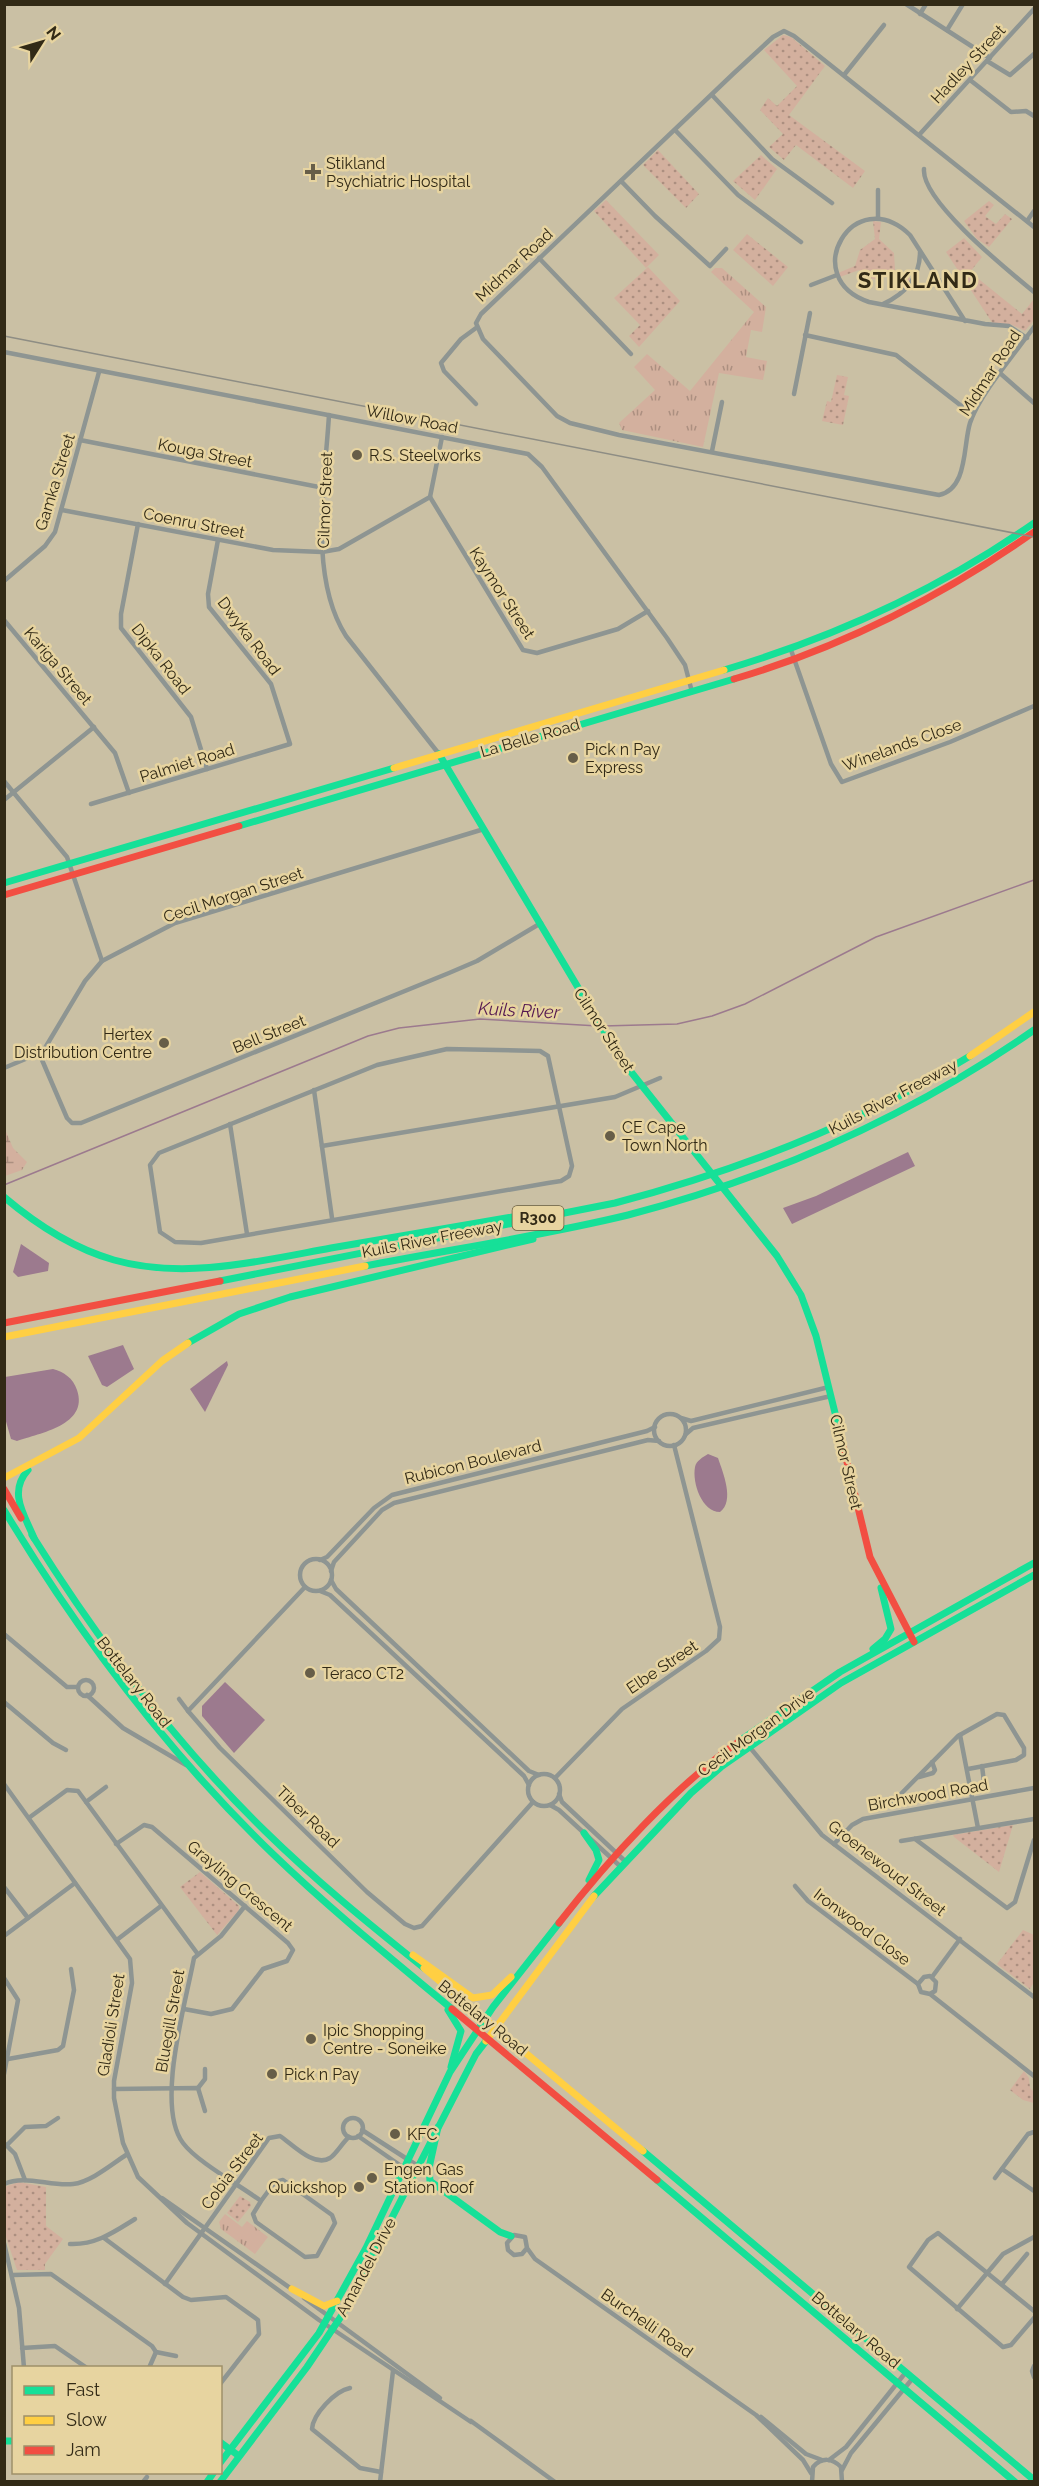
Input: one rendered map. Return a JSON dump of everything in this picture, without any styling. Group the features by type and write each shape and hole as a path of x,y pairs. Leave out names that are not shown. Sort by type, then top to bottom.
{"main road":[{"name":"La Belle Road","path":"4,883 791,650 853,626 914,598 993,552 1035,523"},
{"name":"La Belle Road","path":"4,895 795,661 913,608 1002,555 1035,532"},
{"name":"Cilmor Street","path":"439,754 607,1038 642,1086 777,1256 801,1295 814,1328 866,1542 877,1574 914,1641"},
{"name":"Kuils River Freeway","path":"4,1323 570,1212 702,1180 801,1144 855,1120 937,1076 1035,1012"},
{"name":"Kuils River Freeway","path":"4,1337 572,1226 707,1193 810,1155 894,1116 964,1076 1035,1030"},
{"path":"4,1197 55,1236 97,1256 141,1267 195,1270 535,1213 570,1212"},
{"path":"4,1478 79,1438 162,1361 190,1341 232,1317 290,1297 517,1244 572,1226"},
{"path":"34,1538 17,1500 16,1488 21,1476 39,1461"},
{"name":"Bottelary Road","path":"4,1489 114,1658 191,1753 289,1854 386,1938 1035,2480"},
{"name":"Bottelary Road","path":"4,1510 35,1561 104,1661 190,1768 289,1868 478,2030 1015,2481"},
{"name":"Cecil Morgan Drive","path":"478,2030 573,1904 694,1775 743,1739 870,1654 1035,1563"},
{"path":"870,1654 888,1636 891,1626 877,1574"},
{"name":"Cecil Morgan Drive","path":"487,2037 586,1906 691,1793 749,1747 841,1683 1035,1575"},
{"path":"573,1904 598,1865 596,1850 584,1833"},
{"path":"386,1938 433,1969 466,1995 479,2000 500,1990 556,1926"},
{"path":"419,1980 461,2027 462,2033 450,2072"},
{"name":"Amandel Drive","path":"222,2460 326,2320 338,2300 409,2161 450,2072 478,2030"},
{"name":"Amandel Drive","path":"220,2481 335,2325 362,2279 460,2081 487,2037"},
{"path":"438,2125 437,2142 428,2170 430,2181 500,2232 511,2236"},
{"path":"292,2289 324,2306 338,2300"},
{"path":"222,2443 239,2456"}],"street":[{"path":"906,4 1010,75 1035,54"},
{"path":"920,14 926,4"},
{"path":"946,30 963,4"},
{"name":"Hadley Street","path":"919,135 1035,9"},
{"path":"844,75 884,25"},
{"name":"Midmar Road","path":"1034,328 973,415 958,480 950,491 939,495 619,435 563,420 490,346 476,328 478,316 773,37 784,31 794,36 844,75 1035,227"},
{"path":"970,80 1011,112 1026,111 1035,116"},
{"path":"712,95 772,159 832,203"},
{"path":"675,130 738,195 801,242"},
{"path":"924,169 926,183 972,240 1035,292"},
{"path":"621,181 655,216 710,266 726,249"},
{"path":"878,190 878,219"},
{"path":"1027,221 1035,211"},
{"path":"965,321 901,226 878,219 854,225 840,240 835,258 837,276 852,294 883,304 965,321 1009,326 1027,338"},
{"path":"883,304 901,294 913,280 920,262 920,252"},
{"path":"539,258 631,354"},
{"path":"811,285 837,276"},
{"path":"794,394 810,313"},
{"path":"476,328 461,339 441,363 444,371 476,404"},
{"path":"805,335 896,355 973,415"},
{"name":"Willow Road","path":"4,352 523,452 533,458 648,611 682,660 692,692"},
{"name":"Gamka Street","path":"4,581 49,543 62,510 99,372"},
{"path":"1001,374 1035,403"},
{"path":"712,451 722,402"},
{"name":"Cilmor Street","path":"329,415 322,552 331,602 340,627 439,754"},
{"path":"322,552 339,549 430,497 442,437"},
{"name":"Kouga Street","path":"80,440 324,488"},
{"name":"Kaymor Street","path":"430,497 523,650 537,653 618,629 648,611"},
{"name":"Coenru Street","path":"62,510 273,550 322,552"},
{"name":"Dipka Road","path":"138,525 120,624 127,637 191,717 207,769"},
{"name":"Dwyka Road","path":"218,540 208,605 271,684 290,744"},
{"name":"Kariga Street","path":"4,620 117,756 129,793"},
{"name":"Winelands Close","path":"791,650 831,764 842,782 950,742 1035,706"},
{"name":"Kariga Street","path":"4,800 94,727"},
{"name":"Palmiet Road","path":"91,804 290,744"},
{"path":"4,781 71,864 102,961"},
{"name":"Cecil Morgan Street","path":"39,1053 47,1045 84,981 102,961 182,920 484,829"},
{"name":"Bell Street","path":"39,1053 66,1118 78,1124 449,973 477,960 541,923"},
{"path":"468,1048 540,1051 551,1061 560,1104 572,1166 572,1172 566,1179 332,1218 201,1243 175,1242 164,1237 158,1225 151,1160 159,1153 376,1065 416,1054 468,1048"},
{"path":"4,1068 39,1053"},
{"path":"322,1146 560,1104 615,1097 660,1078"},
{"path":"314,1090 332,1218"},
{"path":"230,1124 247,1234"},
{"path":"828,1388 691,1421 673,1414 664,1415 655,1427 659,1441 664,1445 674,1445 681,1442 694,1428 831,1396"},
{"path":"681,1418 686,1434"},
{"name":"Rubicon Boulevard","path":"320,1560 329,1556 374,1508 392,1495 647,1431 655,1427"},
{"name":"Rubicon Boulevard","path":"331,1571 336,1560 382,1510 394,1503 649,1439 659,1441"},
{"name":"Elbe Street","path":"555,1778 617,1712 706,1652 719,1639 720,1627 674,1445"},
{"path":"616,1857 562,1802 555,1778 531,1772 336,1588 331,1580 331,1571 320,1560 308,1561 301,1568 300,1578 305,1587 312,1591 330,1594 524,1776 533,1802 558,1808 584,1833 624,1864"},
{"path":"320,1591 331,1580"},
{"path":"179,1699 188,1711 305,1587"},
{"path":"4,1634 68,1687 78,1687 84,1680 91,1682 93,1690 87,1695"},
{"path":"78,1687 81,1693 87,1695 123,1728 190,1768"},
{"path":"4,1702 53,1743 66,1750"},
{"name":"Tiber Road","path":"188,1711 220,1748 359,1884 411,1927 420,1927 427,1922 533,1802"},
{"path":"893,1802 960,1735 1001,1713 1024,1748 1024,1755 1016,1760 968,1769"},
{"path":"960,1735 978,1828"},
{"name":"Groenewoud Street","path":"743,1739 812,1823 834,1844 1035,1996"},
{"path":"918,1777 933,1773 935,1770 932,1762"},
{"path":"982,1766 984,1782"},
{"path":"529,1785 539,1775"},
{"name":"Gladioli Street","path":"4,1784 118,1939 130,1959 133,1978 114,2089 126,2155 138,2177 201,2233 326,2320"},
{"path":"30,1817 67,1790 76,1790 86,1802 106,1787"},
{"name":"Birchwood Road","path":"834,1844 852,1825 863,1819 1035,1788"},
{"path":"550,1805 560,1794"},
{"name":"Bluegill Street","path":"86,1802 197,1953 184,2009 171,2088 176,2125 181,2140 189,2149 261,2201"},
{"path":"901,1841 1035,1820"},
{"name":"Grayling Crescent","path":"116,1844 142,1826 149,1825 290,1945 292,1955 283,1964 264,1968 236,2007 230,2011 212,2014 184,2009"},
{"path":"915,1839 1006,1908 1015,1902 1035,1840"},
{"path":"4,1936 75,1883"},
{"name":"Ironwood Close","path":"795,1886 808,1901 918,1984"},
{"path":"4,1887 28,1918"},
{"path":"118,1939 162,1906"},
{"path":"197,1953 220,1936 245,1906"},
{"path":"932,1977 960,1939"},
{"path":"8,2059 58,2050 63,2046 74,1990 71,1969"},
{"path":"932,1977 924,1977 918,1984 921,1992 930,1994 1035,2076"},
{"path":"930,1994 937,1985 932,1977"},
{"path":"4,1978 18,2000 4,2074"},
{"path":"198,2088 205,2079 205,2068"},
{"path":"114,2089 198,2088"},
{"path":"198,2088 205,2111"},
{"path":"25,2180 16,2156 6,2144 25,2127 46,2126 58,2118"},
{"path":"414,2175 358,2136 347,2135 344,2124 351,2118 360,2121 362,2130 418,2166"},
{"path":"358,2136 362,2130"},
{"path":"995,2178 1028,2134 1035,2132"},
{"name":"Cobia Street","path":"165,2284 270,2137 280,2136 313,2159 320,2160 329,2158 347,2135"},
{"path":"4,2184 25,2180 51,2184 76,2184 126,2155"},
{"path":"1002,2169 1035,2192"},
{"path":"283,2180 330,2212 335,2223 317,2256 305,2257 256,2222 253,2214 261,2201 275,2182 283,2180"},
{"name":"Gladioli Street","path":"153,2191 292,2289 326,2320"},
{"path":"70,2244 83,2245 104,2238 135,2219"},
{"path":"1035,2311 942,2235 935,2233 928,2240 909,2269 1005,2348 1035,2318"},
{"name":"Burchelli Road","path":"511,2236 518,2234 525,2237 527,2248 536,2259 756,2415 803,2460 811,2473"},
{"path":"511,2236 507,2243 508,2250 514,2255 522,2254 536,2259"},
{"path":"957,2309 1008,2250 1022,2246 1035,2237"},
{"path":"104,2238 189,2300 229,2298 258,2320 259,2334 222,2381"},
{"path":"4,2243 20,2314 24,2366"},
{"path":"522,2254 527,2248"},
{"path":"1002,2284 1027,2254"},
{"path":"13,2275 51,2274 152,2346 156,2352 176,2356"},
{"path":"326,2320 393,2363 471,2422"},
{"path":"335,2325 393,2371 555,2481"},
{"path":"22,2348 55,2346 85,2366"},
{"path":"149,2366 156,2352"},
{"path":"380,2481 393,2363"},
{"path":"1035,2366 1032,2371 1035,2377"},
{"path":"829,2460 846,2447 906,2372"},
{"path":"842,2470 851,2453 913,2378"},
{"path":"350,2388 333,2397 314,2422 312,2429 360,2468 381,2472"},
{"name":"Burchelli Road","path":"756,2415 806,2454 822,2460"},
{"path":"812,2481 813,2467 822,2460 836,2462 842,2470 843,2480"}],"green space":[{"path":"783,35 791,37 825,66 789,115 865,171 853,188 796,145 784,160 769,147 783,134 760,110 768,98 777,106 797,86 764,50"},
{"path":"658,150 699,194 686,208 643,165"},
{"path":"761,155 777,169 755,200 733,181"},
{"path":"606,200 659,255 646,268 594,211"},
{"path":"989,201 994,205 985,216 996,224 1005,214 1012,219 989,247 977,239 964,221"},
{"path":"873,221 881,222 879,239 894,253 895,270 911,279 907,286 891,273 877,280 866,277 859,270 840,277 838,273 855,266 860,250 875,239"},
{"path":"747,234 788,267 773,286 733,250"},
{"path":"964,238 982,257 970,272 1022,314 1034,299 1034,320 1025,331 1010,324 993,324 946,252"},
{"path":"648,267 680,301 639,347 629,336 640,325 614,298"},
{"path":"715,268 722,268 766,307 762,332 751,330 746,357 767,361 763,380 719,373 703,447 622,430 619,423 655,390 634,367 647,354 690,391 754,312 711,272"},
{"path":"837,375 848,377 844,395 849,396 843,425 822,421 827,401 831,402"},
{"path":"4,1127 13,1148 27,1162 22,1170 5,1176"},
{"path":"1013,1825 999,1872 953,1835"},
{"path":"200,1872 239,1906 239,1910 217,1935 180,1887"},
{"path":"1023,1930 1034,1935 1034,1982 1030,1989 997,1964"},
{"path":"1024,2071 1029,2078 1030,2088 1034,2092 1034,2103 1023,2100 1010,2090"},
{"path":"19,2182 46,2187 46,2226 63,2239 45,2264 45,2270 17,2270 5,2234 4,2187"},
{"path":"240,2196 250,2202 251,2206 238,2222 227,2213"},
{"path":"225,2214 242,2227 247,2221 268,2237 255,2254 221,2229 219,2222"}],"shaded area":[{"path":"908,1152 915,1166 792,1224 783,1208 816,1196"},
{"path":"21,1244 49,1263 48,1271 18,1277 13,1272"},
{"path":"123,1345 134,1369 107,1387 102,1385 88,1356"},
{"path":"227,1361 228,1365 205,1412 190,1389"},
{"path":"53,1369 68,1376 73,1382 79,1402 76,1412 60,1426 49,1431 17,1441 11,1439 5,1418 5,1377"},
{"path":"708,1454 718,1458 723,1471 727,1501 720,1512 714,1511 703,1502 695,1481 696,1465"},
{"path":"225,1682 265,1720 234,1753 202,1716 202,1706"}],"waterway":[{"name":"Kuils River","path":"603,1026 677,1024 712,1016 745,1004 876,937 1034,880"},
{"name":"Kuils River","path":"4,1185 368,1036 399,1028 480,1019 598,1026"}],"railway":[{"path":"4,336 1034,537"}],"traffic: fast":[{"path":"724,670 806,643 885,609 961,570 1034,523"},
{"path":"239,826 734,679"},
{"path":"439,754 620,1058 777,1256 801,1295 816,1336 839,1429"},
{"path":"4,883 394,768"},
{"path":"365,1266 596,1223 682,1200 736,1182 788,1162 890,1116 939,1090 1034,1030"},
{"path":"220,1281 615,1203 662,1190 753,1160 842,1124 970,1056"},
{"path":"4,1197 42,1226 84,1249 114,1260 141,1266 168,1268 250,1263 524,1215"},
{"path":"188,1343 239,1314 290,1297 533,1239"},
{"path":"28,1470 22,1478 18,1495 22,1512 34,1538"},
{"path":"4,1510 63,1603 95,1648 128,1692 198,1776 274,1855 362,1934 452,2009"},
{"path":"32,1535 111,1652 200,1763 303,1867 424,1968"},
{"path":"741,1740 840,1672 1034,1563"},
{"path":"594,1896 691,1793 721,1767 841,1683 1034,1575"},
{"path":"873,1649 885,1639 891,1629 881,1588"},
{"path":"584,1833 596,1850 599,1860 589,1880"},
{"path":"222,2460 319,2333 366,2248 450,2072 493,2007 559,1923"},
{"path":"448,2010 461,2031 451,2067"},
{"path":"220,2482 307,2367 342,2315 476,2054 486,2041"},
{"path":"438,2127 429,2168 430,2181 500,2232 511,2236"},
{"path":"643,2151 1034,2480"},
{"path":"657,2180 1015,2482"},
{"path":"4,2441 12,2441"},
{"path":"222,2443 239,2456"},
{"path":"207,2482 213,2474"}],"traffic: slow":[{"path":"394,768 724,670"},
{"path":"970,1056 1034,1012"},
{"path":"4,1337 365,1266"},
{"path":"4,1478 79,1438 162,1361 188,1343"},
{"path":"486,2041 594,1896"},
{"path":"413,1955 473,1998 492,1995 511,1977"},
{"path":"424,1968 643,2151"},
{"path":"292,2289 324,2306 337,2301"}],"traffic: jam":[{"path":"734,679 814,652 890,618 963,578 1034,532"},
{"path":"4,895 239,826"},
{"path":"4,1323 220,1281"},
{"path":"839,1429 870,1557 914,1642"},
{"path":"4,1489 21,1518"},
{"path":"559,1923 599,1874 644,1825 692,1779 741,1740"},
{"path":"452,2009 657,2180"}],"place":[{"name":"Stikland Psychiatric Hospital","path":"313,172"},
{"name":"R.S. Steelworks","path":"357,455"},
{"name":"Pick n Pay Express","path":"573,758"},
{"name":"Hertex Distribution Centre","path":"164,1043"},
{"name":"CE Cape Town North","path":"610,1136"},
{"name":"Teraco CT2","path":"310,1673"},
{"name":"Ipic Shopping Centre - Soneike","path":"311,2039"},
{"name":"Pick n Pay","path":"272,2074"},
{"name":"KFC","path":"395,2134"},
{"name":"Engen Gas Station Roof","path":"372,2178"},
{"name":"Quickshop","path":"359,2187"}],"district":[{"name":"STIKLAND","path":"918,280"}]}
